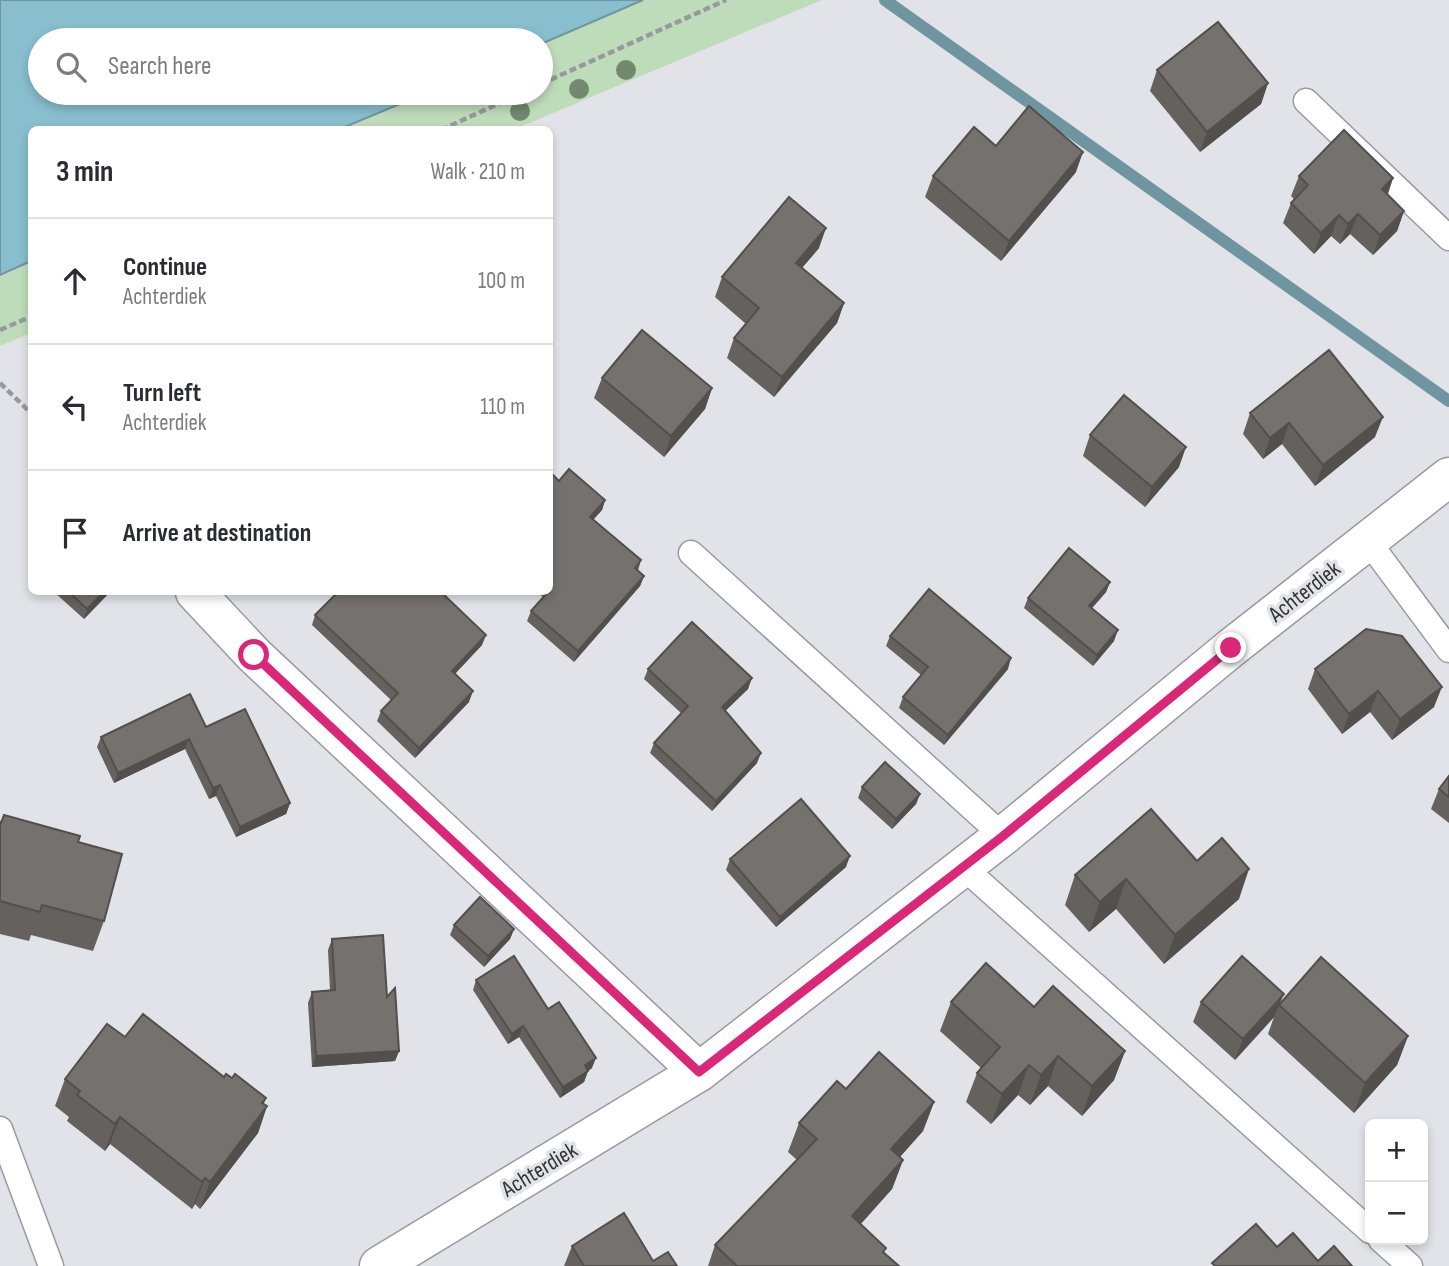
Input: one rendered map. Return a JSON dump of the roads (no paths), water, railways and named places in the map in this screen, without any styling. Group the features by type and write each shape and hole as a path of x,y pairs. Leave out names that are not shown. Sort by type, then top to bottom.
{"street":[{"name":"Achterdiek","path":"379,1266 699,1072 1003,836 1231,648 1449,477"},
{"path":"198,595 254,655 699,1072"}],"lane":[{"path":"1306,101 1449,238"},
{"path":"1368,541 1449,650"},
{"path":"691,552 1003,836"},
{"path":"963,867 1365,1226"},
{"path":"0,1129 51,1266"},
{"path":"1387,1245 1410,1266"}],"water":[{"path":"0,0 643,0 553,39 553,28 28,28 28,105 397,105 347,126 28,126 28,262 0,275"}],"waterway":[{"path":"885,0 1449,401"}]}
